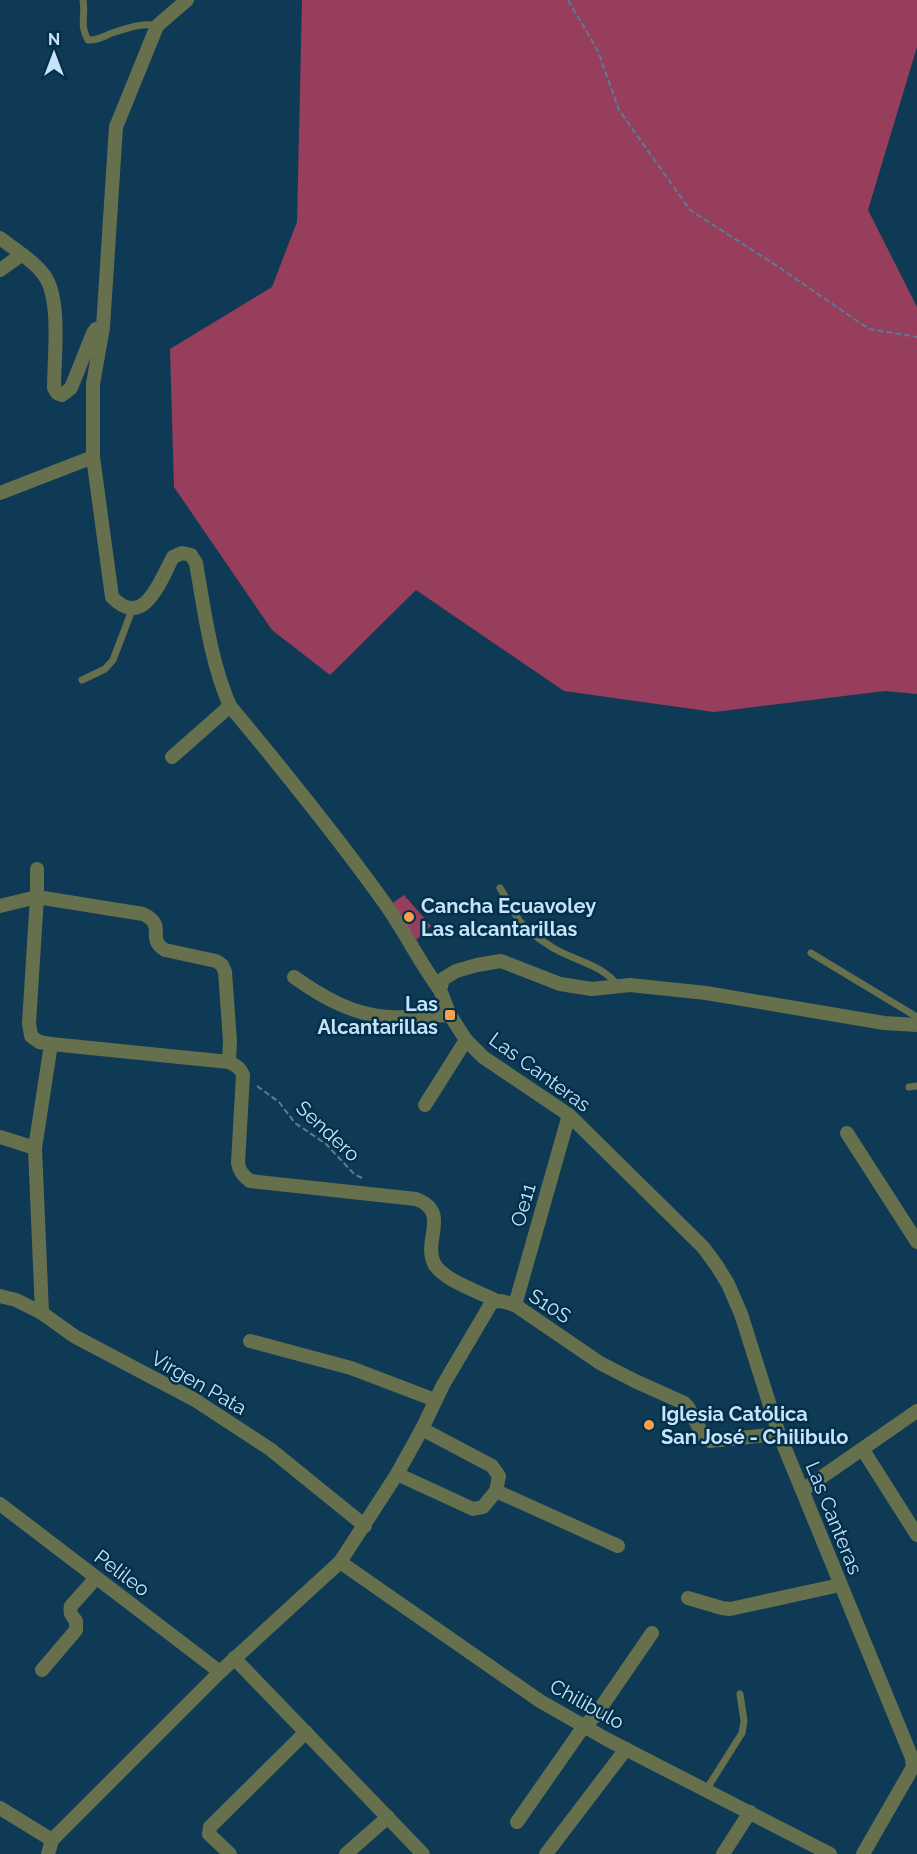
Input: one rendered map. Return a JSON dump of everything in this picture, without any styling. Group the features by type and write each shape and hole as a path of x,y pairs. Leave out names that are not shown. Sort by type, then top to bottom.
{"street":[{"path":"172,757 230,706 209,633 196,563 191,555 182,553 173,557 156,590 145,605 132,610 120,605 112,597 93,457 93,384 103,327 116,127 158,26 188,0"},
{"path":"0,238 38,268 46,279 52,295 55,309 54,388 57,393 62,395 71,388 93,333 96,329 103,327"},
{"path":"0,270 21,255"},
{"path":"0,493 93,457"},
{"name":"Las Canteras","path":"230,706 329,826 387,907 440,990 450,1015 466,1040 483,1057 569,1114 703,1247 728,1284 741,1314 778,1434 803,1490 840,1585 915,1756 913,1767 863,1854"},
{"path":"37,869 29,1023 31,1036 39,1042 51,1044 229,1062 240,1068 243,1075"},
{"path":"0,906 37,897 143,914 152,918 156,926 158,946 165,950 222,964 225,972 230,1029 229,1062"},
{"path":"440,990 443,979 456,971 501,962 560,984 592,989 630,985 706,993 884,1023 917,1026"},
{"path":"294,977 325,997 366,1014 390,1017 450,1015"},
{"path":"425,1105 466,1040"},
{"path":"42,1313 35,1148 51,1044"},
{"name":"S10S","path":"243,1075 238,1163 245,1178 250,1181 416,1199 427,1205 434,1216 430,1248 433,1262 446,1276 495,1300 515,1305 600,1363 684,1403 706,1439 710,1441 778,1434"},
{"name":"Oe11","path":"515,1305 569,1114"},
{"path":"847,1133 917,1242"},
{"path":"0,1137 35,1148"},
{"name":"Virgen Pata","path":"0,1296 16,1300 42,1313 74,1336 195,1400 270,1449 365,1526"},
{"path":"48,1854 52,1840 234,1658 340,1562 397,1474 435,1400 495,1300"},
{"path":"250,1341 351,1368 435,1400"},
{"path":"803,1490 917,1411"},
{"path":"397,1474 473,1509 483,1507 496,1491 500,1481 492,1466 422,1429"},
{"path":"863,1450 917,1535"},
{"path":"496,1491 618,1546"},
{"name":"Pelileo","path":"0,1504 220,1672"},
{"name":"Chilibulo","path":"340,1562 540,1701 626,1749 830,1854"},
{"path":"42,1670 76,1630 76,1621 71,1615 71,1606 96,1578"},
{"path":"688,1598 730,1609 840,1585"},
{"path":"517,1822 652,1633"},
{"path":"234,1658 423,1854"},
{"path":"230,1854 209,1834 210,1827 306,1732"},
{"path":"546,1854 626,1749"},
{"path":"0,1808 52,1840"},
{"path":"723,1854 750,1812"},
{"path":"345,1854 388,1816"}],"lane":[{"path":"83,0 82,26 88,40 99,40 114,32 150,24 158,26"},
{"path":"82,680 105,669 113,660 132,610"},
{"path":"500,888 522,924 557,950 611,977 618,986"},
{"path":"811,953 917,1017"},
{"path":"706,1790 742,1733 744,1721 741,1694"}],"path":[{"path":"568,0 598,51 619,110 690,210 869,329 917,337"},
{"name":"Sendero","path":"243,1075 279,1102 295,1123 326,1144 354,1174 363,1179"}],"shaded area":[{"path":"302,0 917,0 917,47 868,210 917,307 917,694 885,691 714,712 564,691 416,590 330,675 272,630 174,487 170,349 272,287 297,222"},
{"name":"Cancha Ecuavoley Las alcantarillas","path":"404,895 431,926 414,942 387,907"}],"place":[{"name":"Cancha Ecuavoley Las alcantarillas","path":"409,917"},
{"name":"Las Alcantarillas","path":"450,1015"},
{"name":"Iglesia Católica San José - Chilibulo","path":"649,1425"}]}
